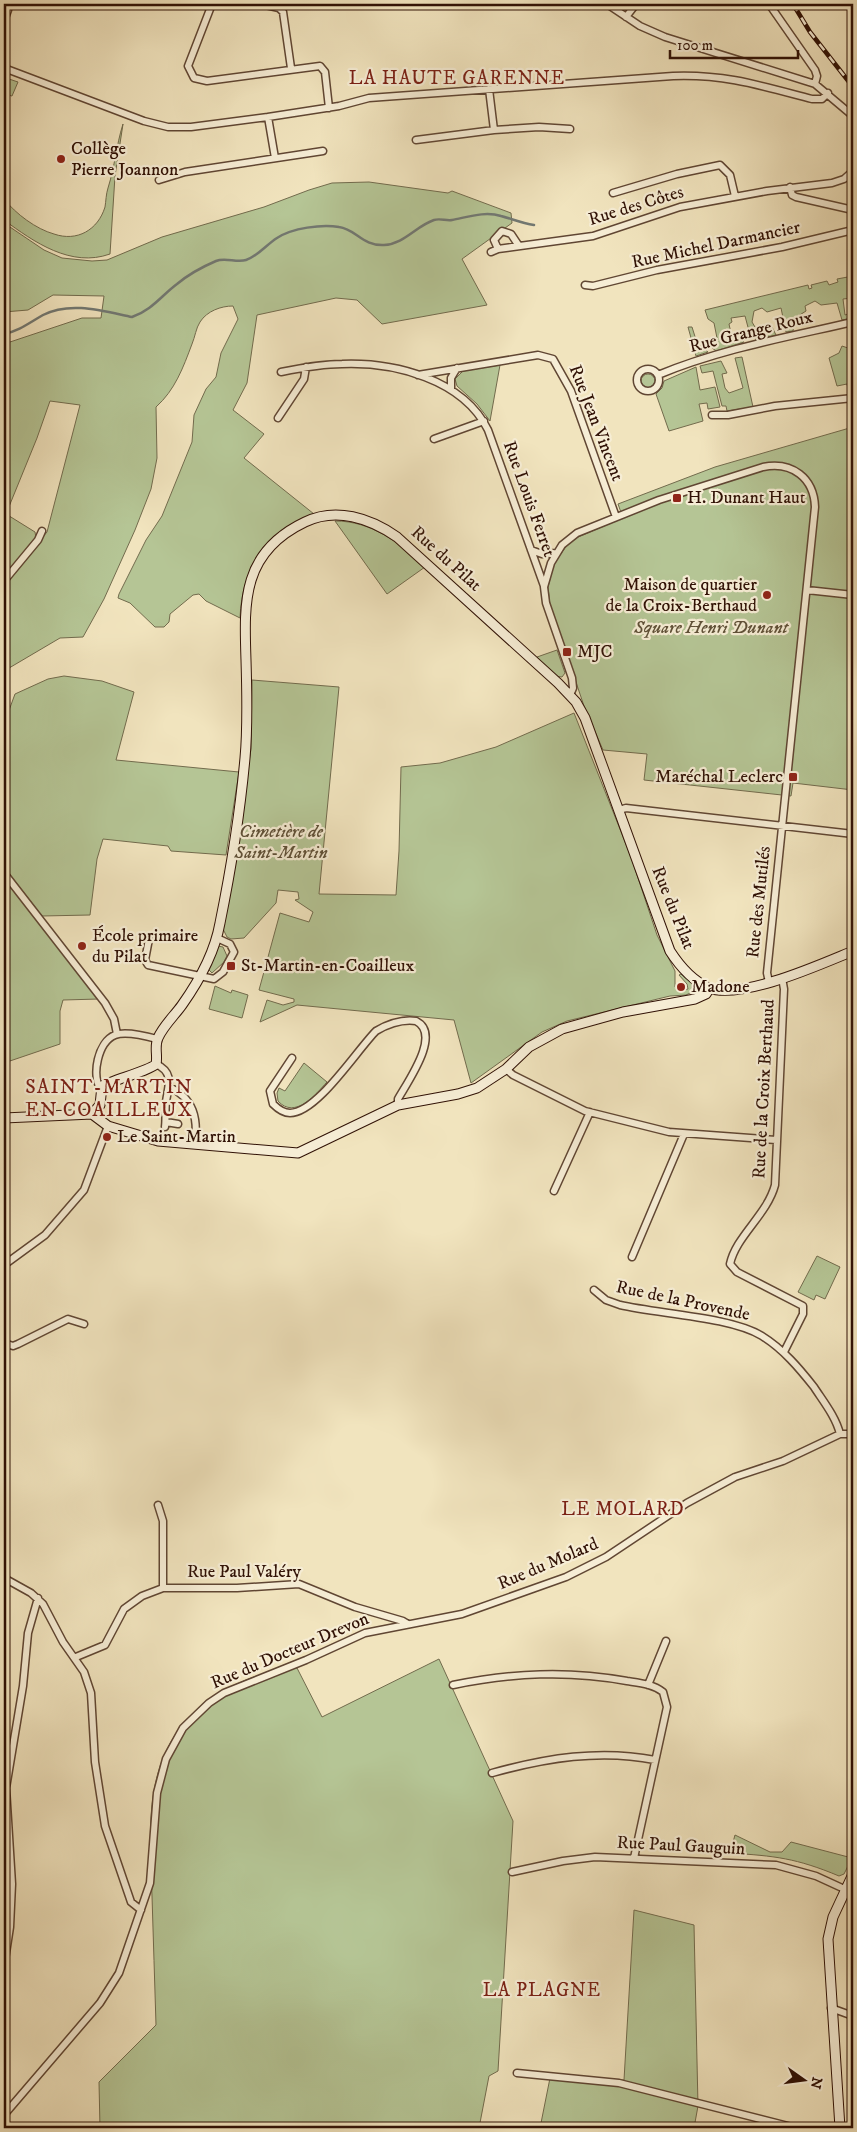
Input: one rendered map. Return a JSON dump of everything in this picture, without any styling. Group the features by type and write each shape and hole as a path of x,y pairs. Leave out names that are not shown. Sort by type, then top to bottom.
{"main road":[{"name":"Rue du Pilat","path":"157,1039 184,1002 217,938 245,758 247,704 244,612 246,594 258,564 267,551 290,531 313,518 332,515 359,518 387,530 570,695 585,718 670,951 684,969 710,988"},
{"path":"6,1118 92,1114 108,1126 158,1141 298,1153 398,1105 464,1092 492,1080 529,1047 562,1029 623,1012 695,999 706,994 710,988 734,990 769,982 853,951"},
{"path":"92,1114 100,1105 102,1086 110,1081 124,1078 140,1070 152,1068 156,1064 157,1039"},
{"path":"840,2128 828,1939 834,1917 850,1892 853,1874"}],"street":[{"path":"212,4 188,66 194,78 207,81 317,65 322,67 329,108"},
{"path":"262,4 279,8 283,12 291,68"},
{"path":"607,4 626,17 665,37 815,84 853,116"},
{"path":"626,17 636,4"},
{"path":"769,4 815,70 817,76 815,84"},
{"path":"4,20 8,10"},
{"path":"4,68 68,94 156,125 191,126 268,117 329,108 369,98 489,88 704,75 736,80 812,99 822,99 828,93"},
{"path":"489,88 494,130"},
{"path":"268,117 275,158"},
{"path":"416,140 494,130 539,127 570,129"},
{"path":"159,180 185,172 323,151"},
{"path":"613,193 677,174 720,165 730,175 735,196"},
{"name":"Rue des Côtes","path":"491,252 498,249 593,236 680,207 735,196 832,183 844,179 853,172"},
{"path":"790,188 792,194 796,197 853,210"},
{"name":"Rue Michel Darmancier","path":"584,285 593,286 628,279 656,270 782,247 853,230"},
{"path":"498,249 494,240 502,231 511,234 519,246"},
{"name":"Rue Grange Roux","path":"658,375 679,366 737,348 853,322"},
{"name":"Rue Jean Vincent","path":"417,375 538,355 553,359 571,391 616,517"},
{"name":"Rue Louis Ferret","path":"281,372 306,367 344,364 365,365 417,375 450,389 468,402 484,421 544,587 546,603 572,678 573,688 570,695"},
{"path":"278,418 304,378 306,367"},
{"path":"450,389 451,378 457,368"},
{"path":"712,415 728,415 775,406 853,398"},
{"path":"434,439 484,421"},
{"name":"Rue des Mutilés","path":"556,553 576,534 616,517 698,487 763,467 780,465 790,468 806,479 815,497 767,973 769,982"},
{"path":"4,580 33,547 42,531"},
{"path":"531,550 542,554 556,553 544,587"},
{"path":"807,590 853,595"},
{"path":"619,810 626,808 853,834"},
{"path":"4,873 105,1003 114,1019 118,1034"},
{"path":"149,939 145,960 148,965 210,980 218,977 233,956 234,949 232,946 217,938"},
{"name":"Rue de la Croix Berthaud","path":"782,978 784,989 773,1193 757,1221 736,1249 730,1264 737,1272 803,1306 803,1314 784,1352"},
{"path":"292,1058 270,1092 273,1104 284,1112 292,1113 305,1108 318,1098 376,1031 399,1021 416,1021 424,1028 427,1040 398,1099 398,1105"},
{"path":"101,1090 95,1076 97,1059 108,1039 118,1034 157,1039"},
{"path":"156,1064 167,1072 169,1087 165,1124 178,1124"},
{"path":"506,1069 513,1075 576,1107 590,1112 684,1134 776,1140"},
{"path":"169,1087 190,1102 195,1111 197,1128 195,1144"},
{"path":"4,1109 6,1118"},
{"path":"554,1191 590,1112"},
{"path":"4,1265 45,1235 84,1190 108,1126"},
{"path":"632,1257 684,1134"},
{"name":"Rue de la Provende","path":"594,1290 606,1300 620,1305 719,1322 753,1332 784,1352 822,1399 840,1434"},
{"path":"4,1343 13,1346 68,1319 84,1324"},
{"name":"Rue du Molard","path":"408,1624 462,1614 566,1577 606,1558 686,1503 735,1477 783,1460 840,1434 853,1434"},
{"name":"Rue Paul Valéry","path":"158,1505 163,1521 163,1588"},
{"path":"4,1578 38,1598 49,1612 65,1645 76,1657 84,1672 91,1693 94,1762 109,1842 131,1902 141,1910"},
{"name":"Rue Paul Valéry","path":"76,1657 105,1645 124,1609 142,1596 163,1588 237,1588 299,1584 355,1608 404,1621 408,1624"},
{"path":"4,1966 10,1927 12,1884 6,1792 23,1686 28,1633 38,1598"},
{"name":"Rue du Docteur Drevon","path":"4,2115 112,1986 126,1958 151,1873 157,1793 161,1775 174,1742 196,1714 224,1693 306,1660 347,1640 379,1629 408,1624"},
{"path":"648,1685 666,1641"},
{"path":"453,1685 520,1674 548,1673 606,1677 658,1688 667,1700 667,1707 634,1858"},
{"path":"492,1773 532,1762 564,1757 622,1756 655,1760"},
{"name":"Rue Paul Gauguin","path":"512,1872 563,1861 595,1857 776,1865 802,1871 850,1892"},
{"path":"831,2008 853,2016"},
{"path":"517,2073 619,2083 796,2128"}],"green space":[{"path":"4,79 18,82 12,96 8,95 4,105"},
{"path":"123,124 115,176 110,254 81,258 67,255 40,244 4,220 4,199 27,220 40,229 54,234 63,236 78,235 92,228 102,215 105,207 107,190"},
{"path":"369,182 448,193 452,191 511,213 512,223 462,259 487,305 382,324 357,300 336,298 257,315 247,383 233,410 264,434 244,458 314,514 282,532 259,554 251,568 246,583 240,618 206,601 199,594 193,595 170,614 169,622 164,627 155,627 130,603 118,598 146,540 162,516 192,442 194,415 206,389 216,377 221,353 238,319 233,306 219,308 206,315 199,324 178,378 156,407 157,458 151,489 104,599 83,637 60,638 4,671 4,635 6,634 4,624 4,583 47,532 80,405 50,401 6,514 35,532 36,538 4,576 4,344 82,318 101,318 104,296 53,295 28,310 4,312 4,223 44,250 62,258 92,261 107,260 162,237 264,207 332,183"},
{"path":"853,276 853,298 843,299 845,315 853,312 853,318 842,320 837,303 821,305 815,301 805,306 806,311 795,318 793,331 786,332 781,308 767,312 762,308 754,311 752,322 755,327 771,325 776,335 756,340 753,330 749,331 745,316 731,318 732,322 729,324 732,338 739,337 744,342 716,351 711,347 711,341 717,338 714,323 708,319 705,310 808,285 809,289 812,288 811,285 827,281 829,285 838,282 837,279"},
{"path":"688,327 692,327 697,343 708,352 696,356"},
{"path":"842,346 848,348 851,361 853,360 853,393 849,394 847,384 837,386 829,358 839,353"},
{"path":"742,357 753,407 727,411 726,406 722,406 713,371 702,373 700,366 721,361 727,373 722,374 725,388 729,393 743,388 735,358"},
{"path":"500,365 490,421 477,404 457,386 455,379 463,371"},
{"path":"696,367 700,390 715,387 720,407 708,409 707,403 699,404 703,421 669,431 656,394 662,388 664,381"},
{"path":"645,374 651,374 655,381 651,388 645,388 641,384 641,378"},
{"name":"Square Henri Dunant","path":"853,427 853,790 793,783 791,796 644,780 647,754 603,750 584,706 550,605 548,587 554,563 571,540 623,518 618,504 715,467"},
{"path":"335,521 361,525 384,535 395,541 425,567 387,594"},
{"path":"557,650 565,673 562,677 555,676 537,657"},
{"path":"64,676 102,681 134,692 116,760 239,772 226,855 171,851 168,846 103,839 97,859 90,915 42,916 4,867 4,724 15,694 48,679"},
{"name":"Cimetière de Saint-Martin","path":"252,680 339,687 319,894 396,895 401,767 440,763 496,747 574,713 631,857 657,935 675,971 675,987 679,991 688,989 687,984 679,975 681,974 692,983 692,992 686,995 670,996 567,1021 542,1032 471,1083 454,1020 297,1005 260,1022 267,1000 283,1005 294,1002 294,999 259,990 280,913 309,922 313,912 295,900 299,899 298,892 278,890 276,903 244,938 231,939 227,937 223,929 251,749"},
{"path":"4,879 99,999 63,1000 60,1011 60,1044 4,1063"},
{"path":"218,946 223,947 227,956 224,962 212,973 208,969"},
{"path":"215,986 231,993 232,990 248,995 242,1018 209,1009"},
{"path":"304,1063 327,1082 317,1093 298,1107 291,1108 285,1106 278,1101 277,1093 279,1088 285,1091"},
{"path":"817,1256 840,1267 825,1299 816,1295 814,1300 798,1292"},
{"path":"439,1659 513,1821 498,2071 489,2076 479,2128 100,2128 99,2082 156,2025 150,1839 151,1811 155,1785 162,1760 174,1736 192,1715 216,1696 245,1680 275,1671 297,1668 322,1717"},
{"path":"735,1835 770,1852 782,1852 791,1842 852,1858 844,1874 839,1876 810,1865 785,1859 730,1853"},
{"path":"634,1910 694,1925 698,2106 694,2128 540,2128 550,2078 624,2080"}],"waterway":[{"path":"4,334 19,329 43,315 64,309 87,308 132,317 151,307 182,280 201,268 220,260 246,260 277,238 299,229 332,226 345,228 370,243 384,245 398,242 421,226 436,219 452,220 489,214 534,225"}],"railway":[{"path":"793,4 810,32 853,87"}],"place":[{"name":"Collège Pierre Joannon","path":"61,159"},
{"name":"H. Dunant Haut","path":"677,498"},
{"name":"Maison de quartier de la Croix-Berthaud","path":"767,595"},
{"name":"MJC","path":"567,652"},
{"name":"Maréchal Leclerc","path":"793,777"},
{"name":"École primaire du Pilat","path":"82,946"},
{"name":"St-Martin-en-Coailleux","path":"231,966"},
{"name":"Madone","path":"681,987"},
{"name":"Le Saint-Martin","path":"107,1137"}],"district":[{"name":"LA HAUTE GARENNE","path":"457,78"},
{"name":"SAINT-MARTIN EN COAILLEUX","path":"109,1098"},
{"name":"LE MOLARD","path":"623,1509"},
{"name":"LA PLAGNE","path":"542,1990"}]}
